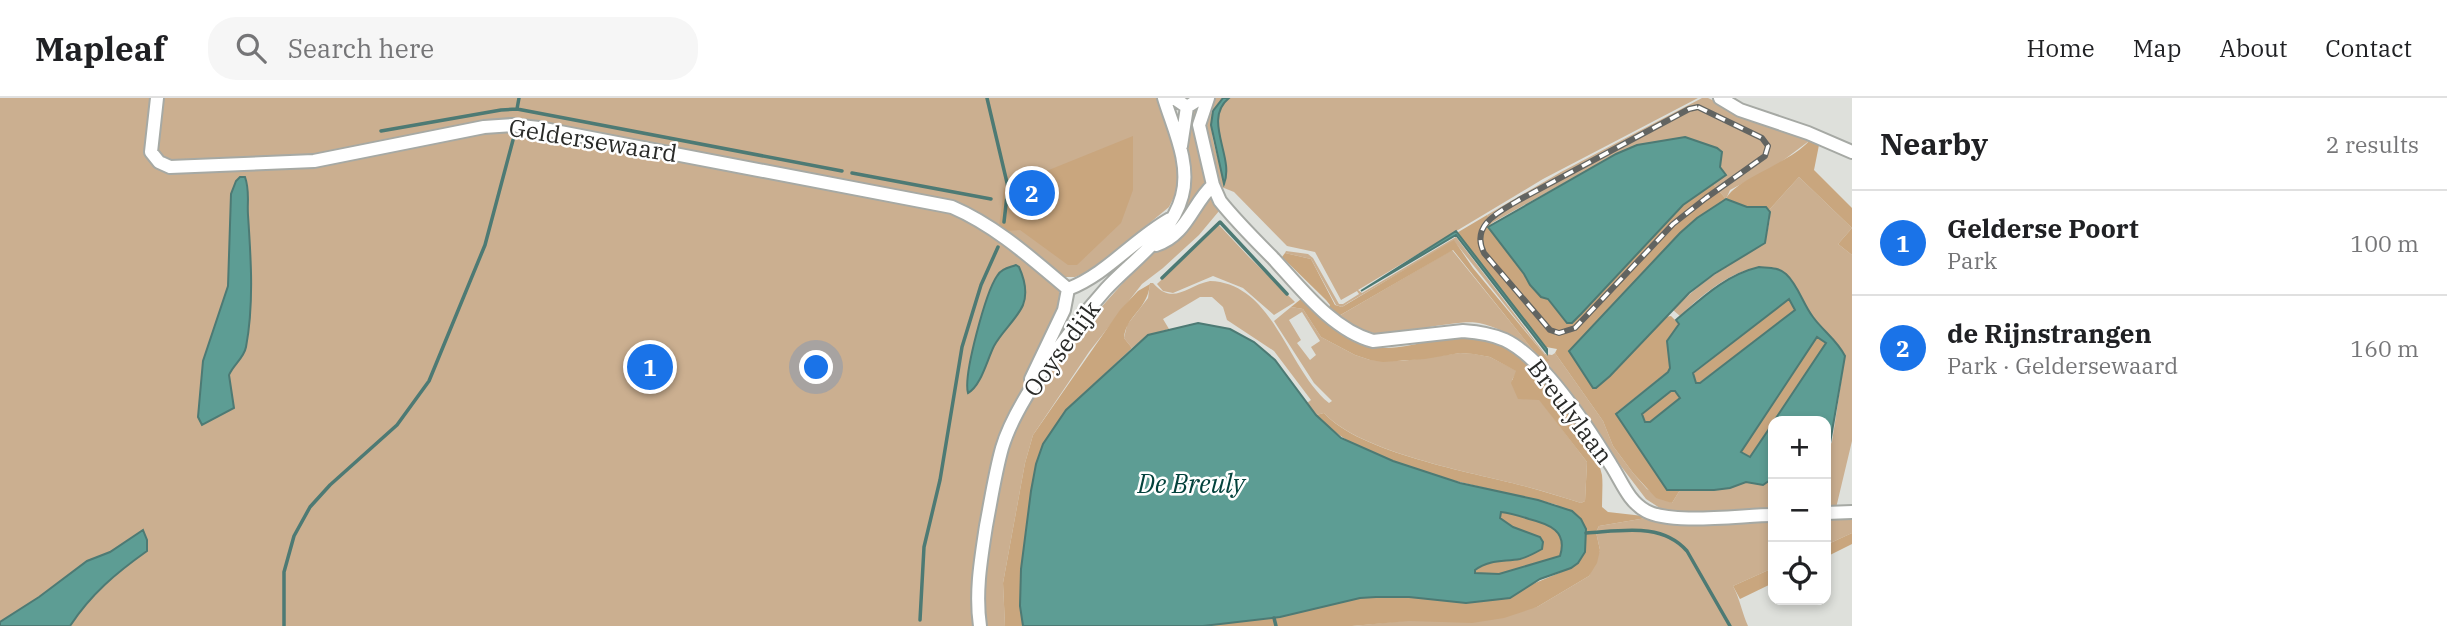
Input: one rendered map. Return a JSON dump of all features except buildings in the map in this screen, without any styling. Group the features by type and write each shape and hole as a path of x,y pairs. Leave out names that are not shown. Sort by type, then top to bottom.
{"street":[{"name":"Geldersewaard","path":"157,98 151,152 159,162 170,167 314,161 484,127 512,125 538,128 952,207 975,216 999,232 1068,289"},
{"name":"Ooysedijk","path":"980,626 978,584 990,502 1002,446 1027,397 1090,307 1149,247 1179,205 1183,192 1184,165 1164,98"},
{"path":"1174,98 1187,107"},
{"path":"1180,151 1187,107 1201,98"},
{"name":"Breulylaan","path":"1208,98 1199,125 1213,185 1220,201 1316,304 1339,323 1363,338 1382,342 1463,331 1478,332 1504,340 1525,353 1589,431 1630,499 1645,511 1672,518 1768,514"},
{"path":"1720,98 1740,110 1808,133 1852,152"},
{"path":"1149,247 1163,243 1182,228 1213,185"},
{"path":"1027,397 1030,382 1064,310 1068,289 1089,279 1153,228 1172,218"},
{"path":"1831,513 1852,512"}],"shaded area":[{"path":"0,98 1162,98 1179,163 1178,189 1169,207 1093,270 1075,277 1058,277 1061,305 1000,439 976,626 0,626"},
{"path":"1213,98 1223,98 1212,117 1212,127 1215,150 1225,183 1219,116 1222,106 1229,98 1698,98 1543,179 1358,290 1362,293 1456,237 1545,354 1555,353 1603,421 1613,446 1647,489 1672,503 1680,490 1730,488 1746,482 1763,485 1768,482 1768,511 1684,514 1666,512 1646,499 1543,364 1548,359 1454,241 1342,307 1336,305 1311,259 1285,253 1286,251 1308,254 1313,258 1339,304 1359,294 1357,291 1341,300 1315,252 1287,246 1234,192 1219,186 1203,131"},
{"path":"1702,98 1708,98 1769,127 1809,141 1777,165 1730,190 1726,199 1713,184 1726,175 1720,167 1717,148 1685,137 1637,145 1492,223 1487,215 1561,172"},
{"path":"1204,100 1197,109 1196,129 1202,159 1219,211 1199,235 1142,284 1089,352 1033,435 1025,463 1003,583 1005,626 983,626 983,571 1000,474 1014,429 1037,389 1096,313 1175,225 1189,192 1186,146 1192,110"},
{"path":"1133,136 1133,190 1121,223 1077,265 1068,265 1020,230 1004,231 999,227 1004,188"},
{"path":"1809,141 1819,145 1814,170 1852,208 1852,228 1799,177 1769,210 1766,207 1747,207 1726,200 1714,206 1684,230 1648,268 1653,328 1665,317 1671,316 1679,324 1669,345 1671,369 1617,412 1673,491 1680,490 1672,503 1656,498 1613,446 1603,421 1555,353 1557,349 1546,347 1455,234 1487,215 1492,223 1488,227 1530,285 1548,299 1567,322 1572,323 1683,205 1713,184 1726,199 1740,185 1789,157"},
{"path":"1799,177 1852,228 1838,244 1852,255 1852,441 1836,508 1831,508 1831,444 1845,356 1813,318 1791,279 1764,271 1748,270 1721,283 1680,316 1673,310 1705,282 1765,243 1769,210"},
{"path":"1219,225 1295,302 1274,315 1243,288 1213,276 1173,293 1163,291 1157,284"},
{"path":"1852,228 1852,255 1838,244"},
{"path":"1454,240 1473,268 1549,360 1544,363 1453,250 1337,317 1328,310 1330,305 1326,300 1282,257 1285,253 1311,259 1335,305 1342,307"},
{"path":"1452,250 1533,350 1493,327 1479,323 1447,324 1385,335 1361,329 1339,316"},
{"path":"1210,281 1232,285 1250,296 1278,330 1314,388 1329,403 1332,401 1314,383 1274,321 1291,307 1303,309 1321,337 1370,360 1402,361 1460,353 1474,354 1490,357 1517,371 1512,380 1539,399 1587,462 1585,501 1581,503 1418,459 1363,439 1341,427 1324,413 1316,415 1307,403 1311,400 1274,351 1227,320 1223,307 1212,297 1200,297 1163,319 1169,329 1148,335 1132,348 1124,338 1127,325 1148,298 1150,283 1173,294","holes":["1302,312 1320,341 1311,347 1316,355 1310,360 1297,343 1301,340 1289,320"]},
{"path":"1150,284 1145,301 1126,330 1124,338 1132,348 1066,410 1031,491 1021,569 1020,606 1023,626 1005,626 1003,583 1025,463 1033,435 1120,310 1138,291"},
{"path":"1789,298 1796,310 1696,383 1693,374"},
{"path":"1301,299 1346,334 1377,347 1399,347 1444,338 1467,337 1493,342 1517,353 1553,392 1591,448 1602,475 1602,507 1608,512 1652,517 1599,526 1596,532 1600,550 1597,563 1589,576 1537,607 1504,618 1472,623 1409,621 1352,626 1203,626 1280,617 1360,598 1409,597 1466,603 1528,586 1571,568 1557,505 1463,483 1396,463 1365,450 1338,434 1316,415 1324,413 1341,427 1389,450 1581,503 1585,501 1587,462 1539,400 1518,399 1511,383 1516,371 1490,357 1473,354 1460,353 1383,362 1355,355 1321,337 1303,309 1291,307"},
{"path":"1817,337 1826,343 1777,416 1768,416 1768,430 1749,458 1740,452"},
{"path":"1671,390 1680,398 1650,422 1645,422 1642,414"},
{"path":"1501,512 1550,526 1561,540 1560,556 1499,574 1475,573 1475,570 1490,563 1518,559 1540,538 1513,527 1500,518"},
{"path":"1852,516 1852,533 1831,543 1831,517"},
{"path":"1652,517 1663,523 1768,520 1768,570 1733,586 1748,626 1353,626 1537,607 1589,576 1600,550 1596,532 1599,526"},
{"path":"1852,533 1852,544 1831,554 1831,543"},
{"path":"1768,570 1768,585 1740,599 1733,586"}],"water":[{"path":"1223,98 1229,98 1221,107 1218,117 1226,162 1224,184 1211,125 1213,111"},
{"path":"1685,137 1722,152 1720,167 1726,175 1683,205 1581,314 1572,323 1567,323 1548,299 1541,297 1530,285 1488,227 1616,154 1637,145"},
{"path":"240,177 245,177 248,192 251,281 249,331 245,351 229,375 234,408 202,425 198,417 203,361 228,286 231,194"},
{"path":"1726,199 1747,207 1766,207 1770,212 1765,243 1714,274 1689,293 1610,376 1593,388 1569,351 1680,233"},
{"path":"1456,231 1547,349 1547,353 1456,235 1361,291"},
{"path":"1016,265 1025,285 1023,305 997,341 980,379 968,393 967,383 976,334 992,285 1005,269"},
{"path":"1759,267 1780,270 1786,274 1813,317 1845,356 1831,437 1831,416 1777,416 1826,343 1817,337 1741,452 1750,457 1768,430 1768,482 1763,485 1746,482 1714,490 1667,490 1616,414 1668,372 1670,368 1667,341 1679,324 1676,320 1714,289 1735,276","holes":["1789,299 1795,310 1700,383 1696,383 1693,373","1671,391 1675,391 1680,398 1650,422 1645,422 1642,414"]},
{"name":"De Breuly","path":"1198,323 1230,329 1254,342 1275,360 1316,415 1341,438 1393,461 1460,483 1538,500 1572,511 1581,519 1586,529 1585,552 1571,568 1540,579 1510,598 1466,603 1409,597 1360,598 1280,617 1203,626 1023,626 1020,606 1021,569 1031,491 1043,444 1066,410 1148,335","holes":["1501,512 1550,526 1561,540 1560,556 1499,574 1475,573 1475,570 1486,564 1520,559 1542,549 1543,542 1540,537 1513,527 1500,518"]},
{"path":"143,530 147,551 105,585 70,626 0,626 0,622 87,561 110,552"}],"waterway":[{"path":"519,98 517,109 842,171"},
{"path":"987,98 1008,187 1004,222"},
{"path":"381,131 517,109"},
{"path":"284,626 284,572 294,536 310,507 330,485 397,425 429,381 485,245 513,140"},
{"path":"852,173 991,199"},
{"path":"1162,278 1220,222 1287,294"},
{"path":"920,620 924,547 940,480 962,347 981,285 998,247"},
{"path":"1586,533 1640,530 1666,536 1677,542 1687,551 1730,626"},
{"path":"1274,618 1276,626"}],"railway":[{"path":"1698,107 1762,138 1768,146 1765,156 1673,224 1575,328 1559,333 1550,330 1484,253 1481,243 1484,227 1495,215 1519,200 1689,109 1698,107"}],"place":[{"name":"de Rijnstrangen","path":"1032,193"},
{"name":"Gelderse Poort","path":"650,367"}]}
